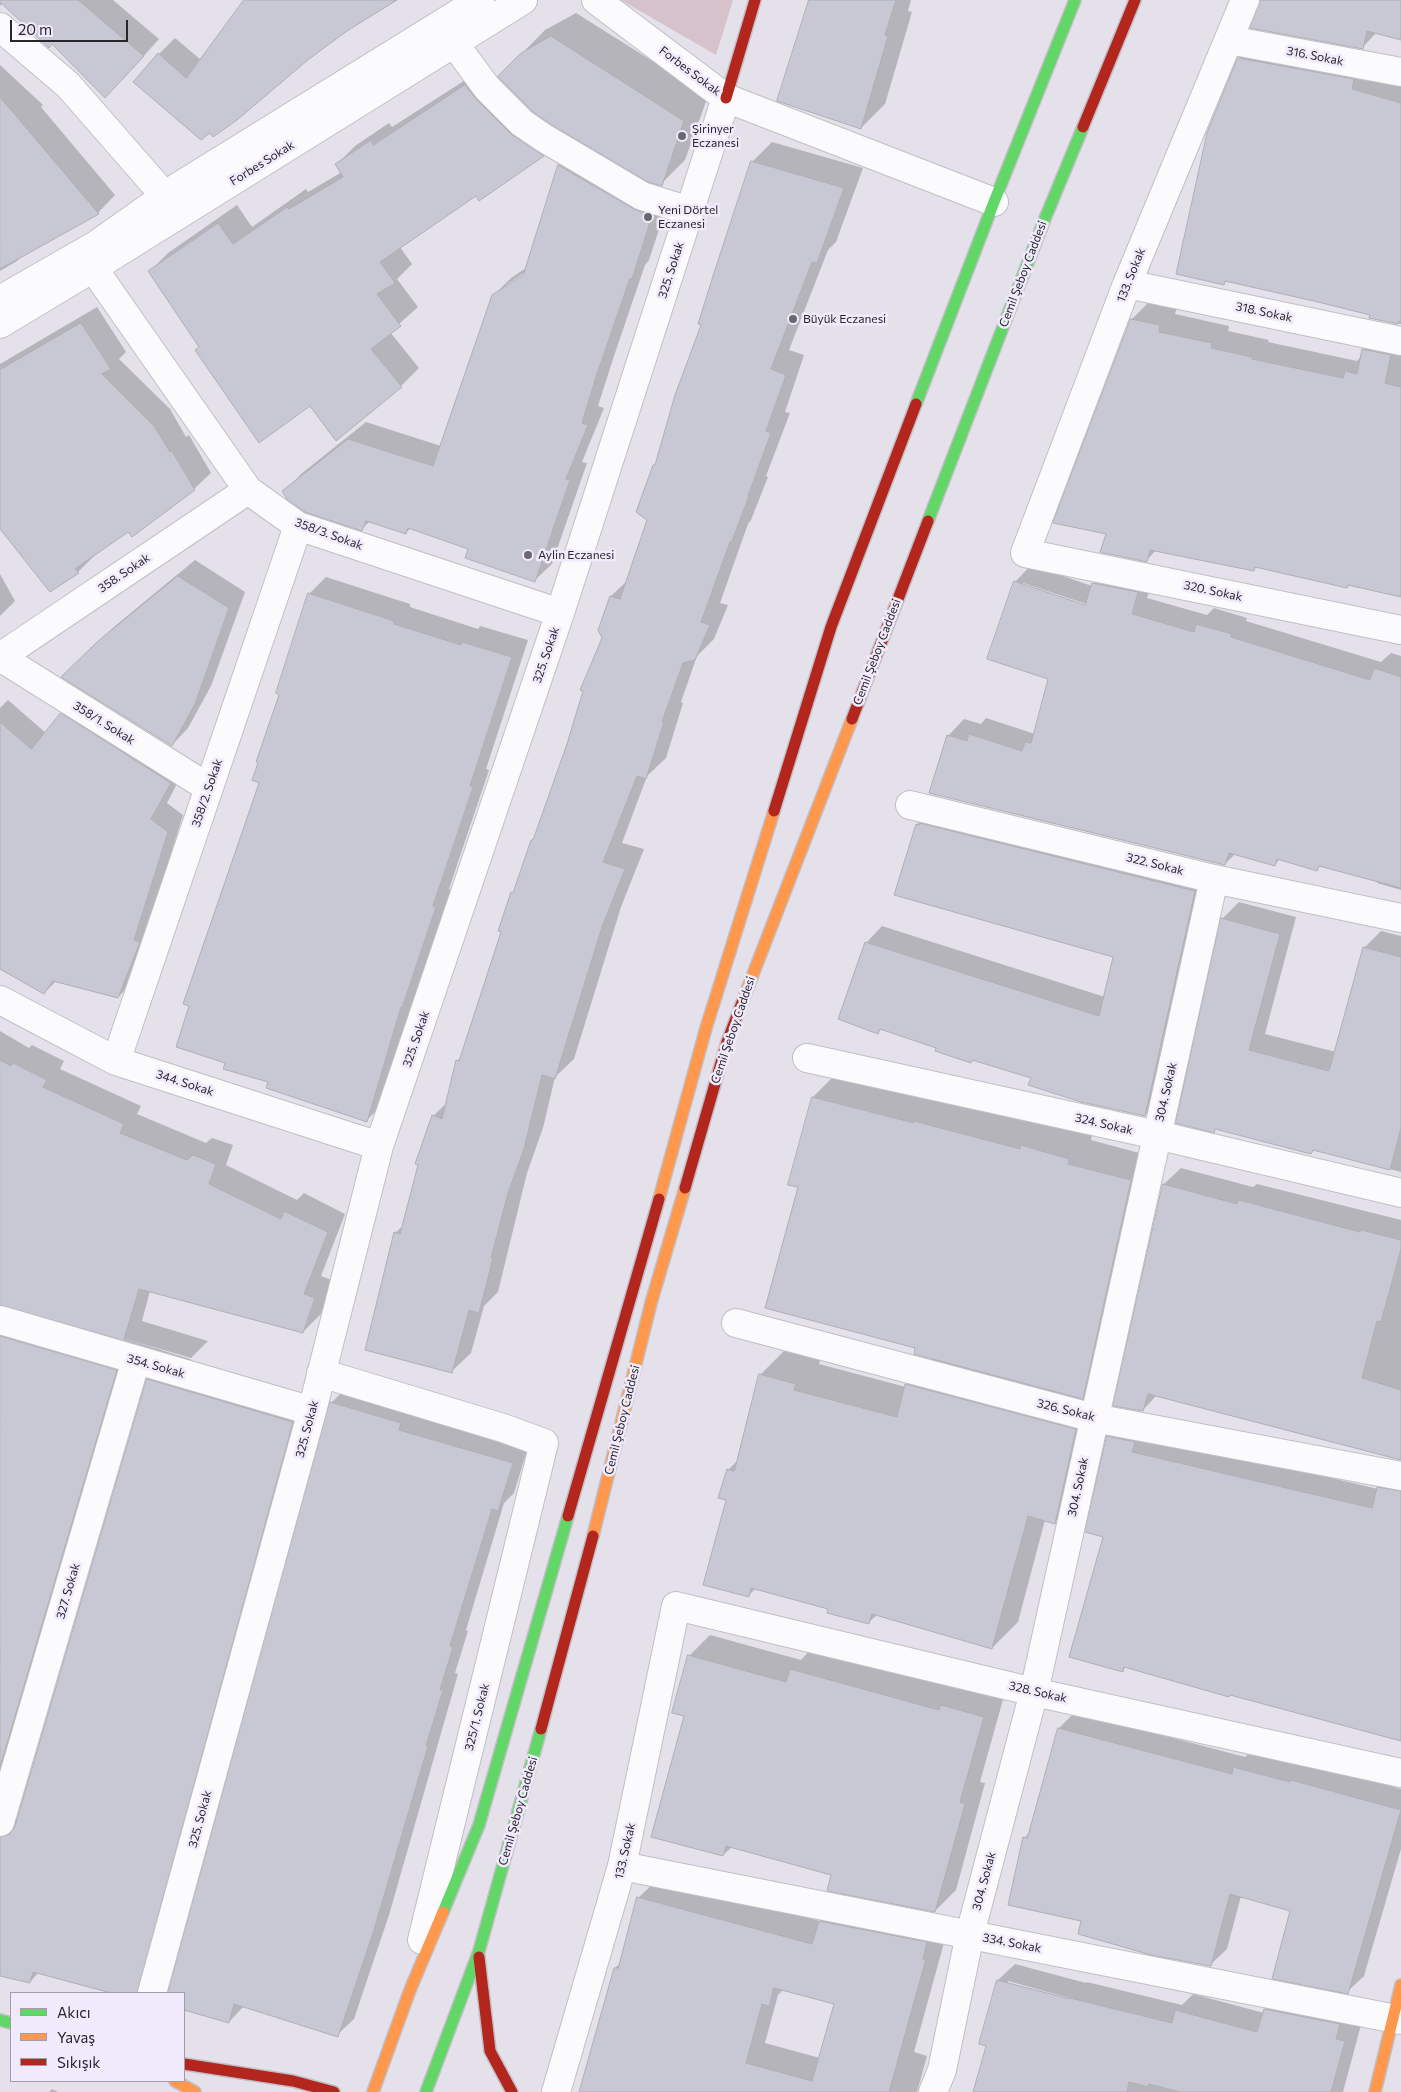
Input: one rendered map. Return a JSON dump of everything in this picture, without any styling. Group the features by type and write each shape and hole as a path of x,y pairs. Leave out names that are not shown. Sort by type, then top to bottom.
{"main road":[{"name":"Forbes Sokak","path":"726,98 755,0"},
{"name":"Cemil Şeboy Caddesi","path":"373,2092 410,1990 479,1825 670,1163 706,1028 831,627 994,202 1075,0"},
{"name":"Cemil Şeboy Caddesi","path":"426,2092 479,1951 580,1589 651,1302 727,1042 1044,221 1135,0"},
{"path":"479,1951 490,2051 512,2092"},
{"path":"1375,2092 1397,2020 1401,1985"},
{"path":"185,2064 293,2080 334,2092"},
{"path":"177,2082 194,2092"}],"street":[{"name":"Forbes Sokak","path":"0,300 96,245 165,196 480,0"},
{"name":"Forbes Sokak","path":"0,324 523,0"},
{"name":"Forbes Sokak","path":"596,0 726,98"},
{"name":"133. Sokak","path":"1025,553 1127,284 1245,0"},
{"path":"0,27 68,85 165,196"},
{"name":"316. Sokak","path":"1229,40 1401,72"},
{"path":"454,43 487,88 522,123 642,196 690,211"},
{"path":"726,98 994,202"},
{"name":"325. Sokak","path":"152,1992 312,1412 379,1146 560,613 726,98"},
{"name":"358/3. Sokak","path":"93,268 248,490 298,526 560,613"},
{"name":"318. Sokak","path":"1127,284 1401,341"},
{"name":"358. Sokak","path":"0,657 248,490"},
{"name":"358/2. Sokak","path":"116,1061 298,526"},
{"name":"320. Sokak","path":"1025,553 1401,630"},
{"name":"358/1. Sokak","path":"0,657 209,788"},
{"name":"322. Sokak","path":"910,805 1214,879 1401,918"},
{"name":"304. Sokak","path":"933,2092 942,2070 970,1934 1034,1692 1214,879"},
{"name":"344. Sokak","path":"0,1000 116,1061 379,1146"},
{"name":"324. Sokak","path":"807,1058 1157,1135 1401,1193"},
{"name":"354. Sokak","path":"0,1320 312,1412"},
{"name":"326. Sokak","path":"736,1323 1094,1418 1401,1476"},
{"name":"327. Sokak","path":"0,1822 136,1360"},
{"name":"325/1. Sokak","path":"321,1373 503,1428 544,1443 410,1990"},
{"name":"133. Sokak","path":"556,2092 622,1866 676,1606"},
{"name":"328. Sokak","path":"676,1606 1034,1692 1401,1772"},
{"name":"334. Sokak","path":"622,1866 1397,2020"}],"shaded area":[{"path":"621,0 733,0 716,55"}],"building":[{"path":"0,0 78,0 144,56 105,98 52,44 49,48"},
{"path":"244,0 397,0 347,31 309,59 237,120 213,137 210,133 201,140 133,82 158,53 186,78"},
{"path":"809,0 896,0 885,35 888,36 861,129 777,101"},
{"path":"1260,0 1401,0 1401,40 1367,31 1363,49 1250,28"},
{"path":"551,36 684,121 662,186 648,182 552,125 532,111 499,78 498,76 520,54"},
{"path":"1238,58 1354,79 1352,89 1401,103 1401,322 1399,321 1398,324 1369,318 1370,315 1318,302 1225,281 1224,285 1176,274 1207,133"},
{"path":"465,85 476,99 511,134 544,156 479,201 476,196 380,262 395,283 377,294 401,326 371,349 402,387 336,441 310,406 259,443 195,350 199,347 148,271 218,223 233,244 287,207 289,209 343,177 335,164 371,140 373,145"},
{"path":"0,97 99,214 0,269"},
{"path":"751,161 844,188 817,263 812,262 771,369 786,375 766,431 771,433 701,622 710,625 695,660 683,663 662,722 664,722 646,779 637,776 603,862 625,869 602,927 555,1079 542,1075 524,1149 508,1193 479,1313 469,1310 452,1373 365,1350 394,1232 400,1234 418,1165 415,1164 432,1115 442,1119 456,1060 459,1061 501,932 498,931 567,744 583,691 580,690 602,638 598,630 610,596 620,599 647,520 636,512 653,465 655,465 675,395 701,325 698,324"},
{"path":"558,165 634,209 652,216 632,279 630,278 596,377 582,423 588,425 566,479 570,480 535,582 465,558 468,549 408,528 406,534 366,521 362,531 305,512 287,499 282,491 348,439 433,466 492,295 523,275"},
{"path":"1131,319 1160,325 1159,332 1212,343 1211,348 1252,357 1252,359 1343,378 1345,371 1357,374 1362,349 1391,355 1385,383 1401,387 1401,597 1348,585 1347,588 1255,567 1254,571 1150,550 1147,562 1100,552 1106,534 1053,523"},
{"path":"81,323 111,369 102,374 154,426 170,452 172,451 195,490 132,537 128,532 75,569 79,573 50,592 0,529 0,370"},
{"path":"178,576 229,608 195,704 172,746 61,677 97,642"},
{"path":"1014,581 1085,605 1092,583 1138,592 1132,614 1194,632 1196,624 1232,634 1231,637 1370,680 1374,668 1401,677 1401,888 1319,866 1317,871 1277,859 1275,866 1229,853 1225,865 929,793 947,735 967,741 969,734 1022,751 1025,742 1031,743 1048,679 987,659"},
{"path":"308,593 394,621 394,624 461,645 462,642 512,657 470,786 473,787 433,906 436,907 401,1007 367,1122 266,1088 268,1082 223,1069 225,1063 176,1047 189,1006 183,1004 259,783 252,780 258,763 256,762 279,695 276,693"},
{"path":"61,713 171,783 151,819 168,832 134,940 140,942 118,998 53,981 44,994 0,969 0,722 31,749"},
{"path":"919,823 1195,891 1145,1116 1081,1102 1028,1085 1031,1078 972,1060 971,1063 935,1051 936,1048 880,1029 878,1034 838,1019 865,942 1099,1016 1113,957 894,895 916,824 919,825"},
{"path":"1221,918 1280,934 1249,1050 1329,1071 1363,947 1401,957 1401,1128 1390,1170 1313,1150 1311,1154 1215,1129 1214,1133 1176,1123"},
{"path":"0,1060 11,1066 13,1063 47,1080 43,1087 124,1124 120,1133 187,1160 193,1155 216,1164 209,1184 281,1219 284,1211 328,1232 304,1294 315,1298 303,1333 139,1289 124,1339 191,1360 0,1305"},
{"path":"812,1097 1020,1149 1021,1145 1069,1159 1068,1164 1131,1180 1083,1399 914,1354 915,1348 765,1308 798,1187 788,1185"},
{"path":"1163,1184 1237,1204 1239,1200 1360,1232 1361,1230 1401,1240 1401,1249 1381,1322 1377,1321 1362,1378 1401,1390 1401,1460 1148,1394 1143,1411 1113,1406"},
{"path":"0,1336 117,1370 0,1767"},
{"path":"759,1374 796,1384 794,1390 897,1417 905,1384 1076,1429 1055,1524 1028,1516 992,1649 872,1614 869,1624 827,1613 828,1609 751,1588 749,1597 703,1585 726,1500 718,1498 727,1469 734,1471"},
{"path":"147,1379 293,1422 137,1992 107,1992 33,1972 30,1983 0,1976 0,1837 10,1834 15,1826"},
{"path":"330,1402 401,1423 399,1430 513,1463 498,1511 492,1509 450,1646 453,1647 440,1690 443,1690 426,1746 428,1746 373,1933 338,2037 234,2004 229,2023 185,2010 185,1992 168,1992"},
{"path":"1107,1436 1135,1442 1132,1452 1372,1508 1377,1487 1401,1491 1401,1741 1230,1695 1229,1697 1124,1667 1123,1672 1069,1657 1103,1537 1085,1532"},
{"path":"688,1655 786,1682 790,1669 939,1710 941,1705 984,1717 960,1802 965,1804 935,1912 827,1891 831,1875 726,1846 723,1856 651,1837 684,1716 672,1713"},
{"path":"1058,1728 1232,1774 1233,1767 1290,1782 1291,1780 1401,1810 1348,1994 1272,1979 1290,1911 1230,1894 1211,1966 1151,1955 1078,1934 1081,1921 1008,1905 1023,1837 1027,1838"},
{"path":"637,1897 812,1944 819,1921 927,1942 923,1959 926,1959 889,2092 579,2092 614,1968 618,1968","holes":["774,1988 834,2004 812,2081 746,2063 762,2004 769,2006"]},
{"path":"997,1980 1172,2023 1175,2010 1257,2032 1264,2009 1340,2024 1336,2039 1345,2041 1331,2092 1180,2092 1149,2084 1148,2087 1129,2082 1127,2092 973,2092 986,2046 979,2044"}],"traffic: fast":[{"path":"916,404 1075,0"},
{"path":"928,521 1044,221 1083,127"},
{"path":"443,1912 479,1825 568,1516"},
{"path":"426,2092 479,1951 541,1729"},
{"path":"0,2020 10,2023"}],"traffic: slow":[{"path":"743,1000 852,719"},
{"path":"659,1199 706,1028 774,811"},
{"path":"593,1536 651,1303 685,1188"},
{"path":"373,2092 410,1990 443,1912"},
{"path":"1375,2092 1401,1985"},
{"path":"177,2082 195,2092"}],"traffic: jam":[{"path":"726,98 755,0"},
{"path":"1083,127 1135,0"},
{"path":"774,811 831,627 916,404"},
{"path":"852,719 928,521"},
{"path":"685,1188 727,1042 743,1000"},
{"path":"568,1516 659,1199"},
{"path":"541,1729 593,1536"},
{"path":"479,1957 490,2051 512,2092"},
{"path":"185,2064 293,2081 334,2092"}],"place":[{"name":"Şirinyer Eczanesi","path":"682,136"},
{"name":"Yeni Dörtel Eczanesi","path":"648,217"},
{"name":"Büyük Eczanesi","path":"793,319"},
{"name":"Aylin Eczanesi","path":"528,555"}]}
